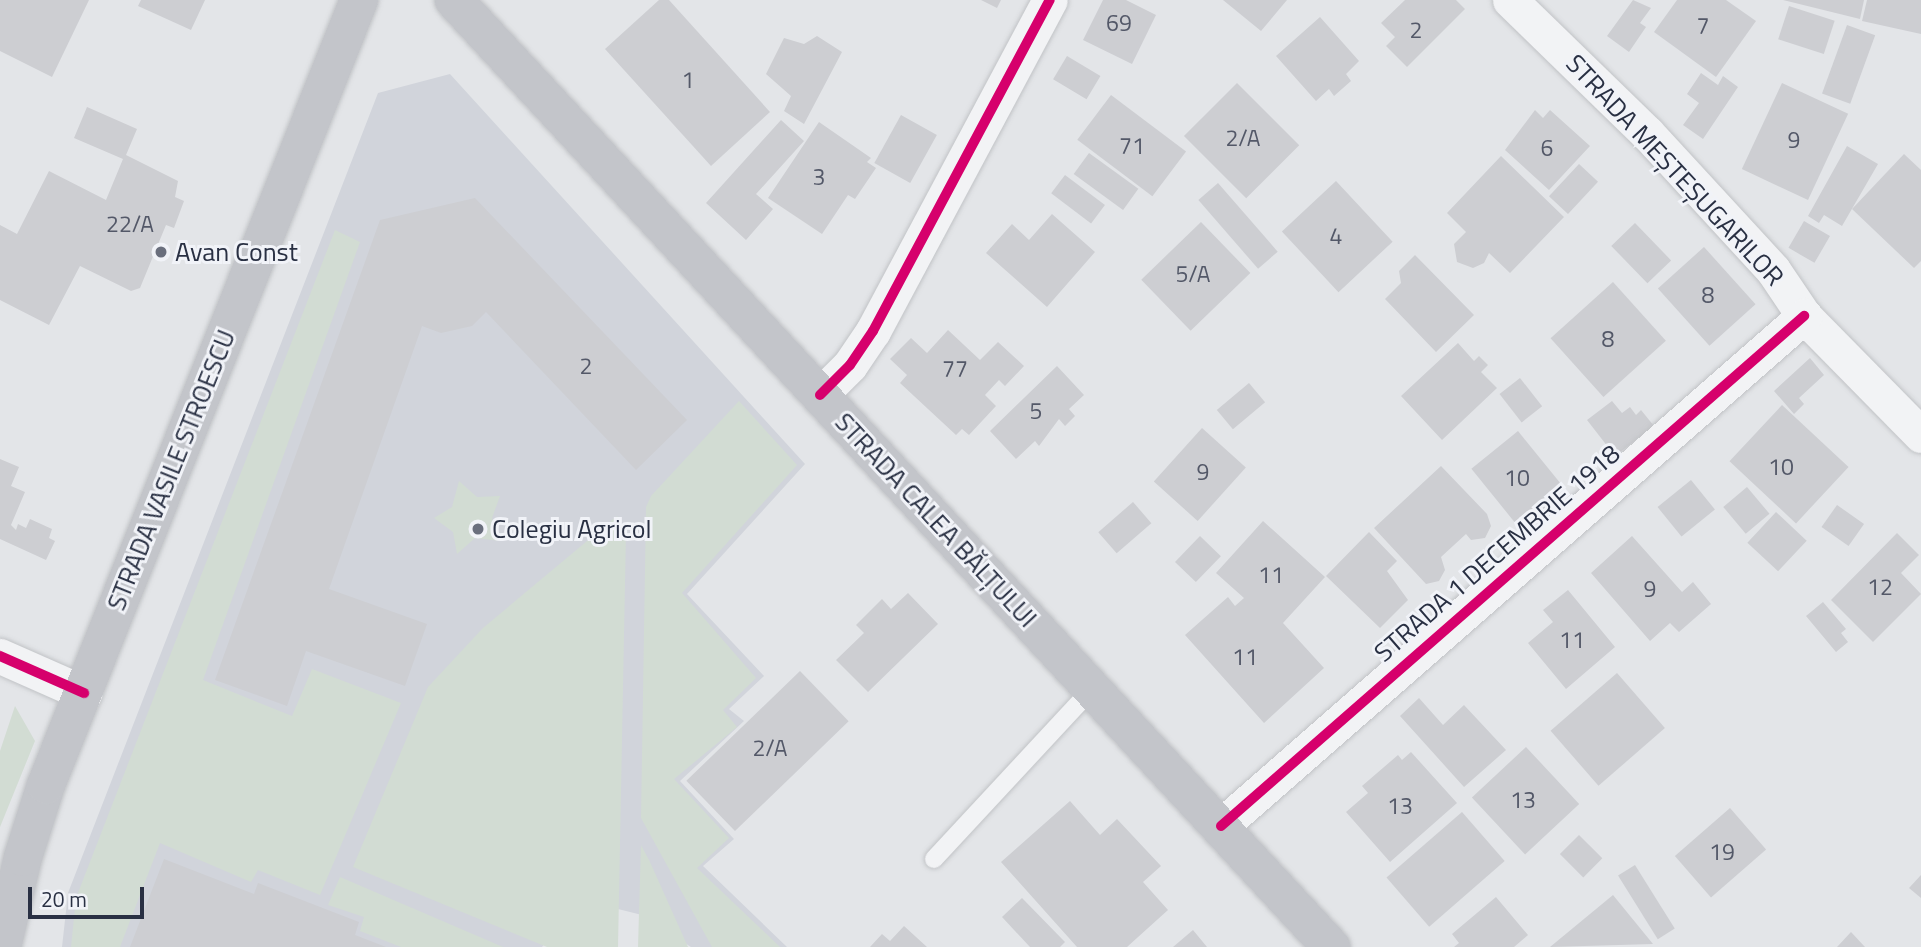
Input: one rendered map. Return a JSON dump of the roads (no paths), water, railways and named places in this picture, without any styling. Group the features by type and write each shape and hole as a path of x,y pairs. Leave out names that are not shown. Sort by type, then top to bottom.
{"main road":[{"name":"STRADA VASILE STROESCU","path":"2,947 11,854 83,693 359,0"},
{"name":"STRADA CALEA BĂLȚULUI","path":"454,0 1331,947"}],"street":[{"path":"820,395 850,365 873,331 1050,0"},
{"name":"STRADA MEȘTEȘUGARILOR","path":"1510,0 1647,133 1773,270 1804,317 1920,431"},
{"name":"STRADA 1 DECEMBRIE 1918","path":"1221,826 1804,317"},
{"path":"0,656 83,693"}],"lane":[{"path":"934,859 1093,688"}],"place":[{"name":"Avan Const","path":"161,252"},
{"name":"Colegiu Agricol","path":"478,529"}]}
